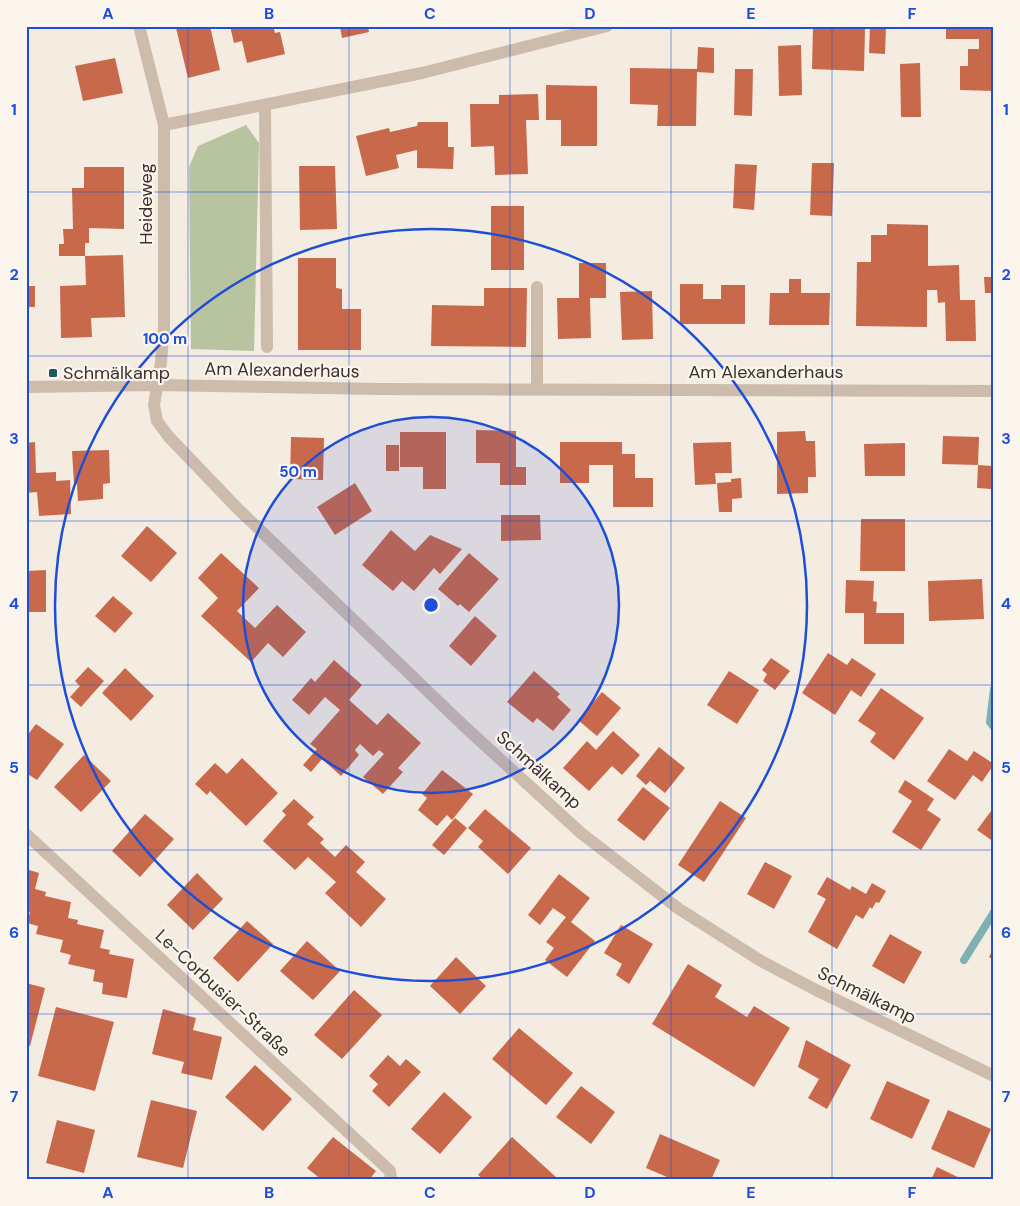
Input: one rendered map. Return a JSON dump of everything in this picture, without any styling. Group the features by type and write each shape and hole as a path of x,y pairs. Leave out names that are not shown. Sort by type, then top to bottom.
{"street":[{"name":"Heideweg","path":"139,26 164,125 164,327 161,362 156,385"},
{"path":"164,125 422,73 607,26"},
{"path":"264,105 267,347"},
{"path":"537,388 538,287"},
{"name":"Am Alexanderhaus","path":"26,387 156,385 381,389 537,388 994,391"},
{"name":"Schmälkamp","path":"156,385 154,405 157,421 169,437 238,508 465,727 581,833 679,909 761,961 816,990 994,1076"},
{"name":"Le-Corbusier-Straße","path":"26,834 383,1164 390,1171 391,1180"}],"green space":[{"path":"246,125 259,143 254,351 191,349 189,167 198,146"}],"building":[{"path":"184,26 210,26 220,70 188,78 176,28"},
{"path":"230,26 273,26 275,33 280,32 285,54 247,63 242,41 234,43"},
{"path":"340,26 368,26 369,32 342,38"},
{"path":"870,26 886,26 885,54 869,53"},
{"path":"946,26 984,26 984,29 994,29 994,91 960,90 960,66 968,66 968,49 979,49 979,39 946,39"},
{"path":"813,27 865,29 864,71 812,69"},
{"path":"801,45 802,95 779,96 778,46"},
{"path":"698,47 714,48 714,73 697,72 696,126 657,126 658,105 630,104 630,68 697,69"},
{"path":"115,58 123,93 83,101 75,66"},
{"path":"920,63 921,117 901,117 900,64"},
{"path":"735,69 753,69 752,116 734,115"},
{"path":"546,85 597,86 597,146 561,146 561,120 546,120"},
{"path":"538,94 539,120 526,120 528,174 495,175 494,146 471,147 470,104 499,104 499,95"},
{"path":"418,122 448,122 448,147 454,147 453,169 417,168 417,150 396,155 399,168 366,176 356,136 389,128 390,132 417,126"},
{"path":"812,163 834,163 832,216 810,215"},
{"path":"735,164 757,165 754,210 733,208"},
{"path":"299,166 335,166 337,229 300,230"},
{"path":"84,167 124,167 124,229 89,228 89,243 85,243 85,256 59,256 59,244 64,244 63,229 73,229 72,188 84,188"},
{"path":"491,206 524,206 524,270 491,270"},
{"path":"887,224 928,225 928,266 959,265 960,300 975,300 976,341 946,341 945,302 938,303 937,290 927,290 927,327 856,326 857,262 871,262 871,235 887,235"},
{"path":"123,255 125,317 91,318 92,337 61,338 60,286 86,285 85,256"},
{"path":"298,258 336,258 336,288 342,289 342,309 361,309 361,350 298,350"},
{"path":"579,263 606,263 606,298 590,298 591,338 558,339 557,298 579,298"},
{"path":"984,277 994,277 994,293 985,293"},
{"path":"789,279 801,279 801,293 830,293 829,325 769,325 770,293 789,293"},
{"path":"680,284 703,284 703,299 721,299 721,285 745,285 745,324 680,324"},
{"path":"26,286 35,286 35,307 26,307"},
{"path":"484,288 527,288 526,347 431,346 432,305 484,306"},
{"path":"652,291 653,339 622,340 620,292"},
{"path":"476,430 516,431 516,467 526,467 526,485 500,485 500,463 476,463"},
{"path":"805,431 806,441 815,441 816,477 808,477 808,493 777,494 777,432"},
{"path":"400,432 446,432 446,489 423,489 423,467 400,467"},
{"path":"943,436 979,437 978,465 942,464"},
{"path":"291,437 324,438 323,480 290,479"},
{"path":"35,442 36,473 56,472 56,481 70,480 71,514 39,516 37,492 26,493 26,443"},
{"path":"560,442 622,442 622,454 635,454 635,478 653,478 653,507 613,507 613,465 589,465 589,483 560,483"},
{"path":"731,442 732,473 715,473 716,484 695,485 693,443"},
{"path":"905,443 905,476 865,476 864,444"},
{"path":"386,445 399,445 399,471 386,471"},
{"path":"109,450 110,483 103,484 103,499 78,501 77,484 74,484 72,451"},
{"path":"978,465 992,466 991,489 977,488"},
{"path":"741,478 742,498 732,499 732,512 719,512 717,483 731,482 731,479"},
{"path":"355,483 372,511 335,535 317,507"},
{"path":"501,515 540,515 541,540 501,541"},
{"path":"861,519 905,519 905,571 860,571"},
{"path":"147,526 177,553 151,582 121,556"},
{"path":"391,530 415,551 430,535 462,549 440,574 434,568 414,591 402,581 393,591 362,565"},
{"path":"221,553 259,588 237,611 255,628 277,605 306,632 283,657 268,643 251,662 201,616 218,598 198,578"},
{"path":"469,553 499,579 469,612 460,604 458,606 438,589"},
{"path":"46,570 46,612 26,612 26,571"},
{"path":"982,579 984,619 929,621 928,581"},
{"path":"846,580 874,581 873,601 877,602 876,613 904,613 904,644 864,644 864,613 845,613"},
{"path":"113,596 133,613 115,633 95,616"},
{"path":"475,616 497,636 471,666 449,646"},
{"path":"828,653 847,665 852,658 876,674 861,697 851,690 835,715 802,693"},
{"path":"771,658 790,671 775,690 763,681 767,674 762,670"},
{"path":"334,660 362,685 349,700 377,725 388,713 421,743 398,768 403,772 383,794 363,777 384,754 379,750 373,756 360,744 355,750 359,755 341,776 322,759 311,772 303,765 317,749 310,744 340,710 325,697 309,715 292,700 311,678 315,682"},
{"path":"88,667 104,681 81,707 70,697 80,686 75,681"},
{"path":"125,668 154,696 131,721 102,693"},
{"path":"534,671 560,694 557,697 571,710 553,731 537,718 533,723 507,702"},
{"path":"729,671 759,690 737,724 707,705"},
{"path":"881,688 924,718 894,760 870,742 876,733 858,721"},
{"path":"602,692 621,708 597,736 578,720"},
{"path":"36,724 64,744 37,780 26,773 26,737"},
{"path":"613,731 640,755 622,775 612,766 589,791 563,768 587,741 596,750"},
{"path":"659,747 685,768 665,793 650,781 646,785 636,776"},
{"path":"949,749 967,761 974,751 994,764 982,782 973,775 955,800 927,781"},
{"path":"84,755 111,781 81,812 54,787"},
{"path":"242,758 278,793 246,826 210,791 207,795 195,784 215,763 227,774"},
{"path":"442,770 473,794 452,820 447,815 437,826 418,810 427,798 422,794"},
{"path":"905,780 934,799 927,810 941,819 921,850 892,832 912,801 898,792"},
{"path":"643,787 670,808 644,841 617,820"},
{"path":"294,799 314,817 307,824 324,839 320,843 335,857 346,845 365,862 356,872 386,899 361,927 325,893 336,882 308,857 295,870 263,841 286,815 282,811"},
{"path":"720,801 746,818 704,882 678,865"},
{"path":"994,807 994,842 977,830"},
{"path":"485,809 531,848 508,874 478,847 483,841 468,828"},
{"path":"145,814 174,839 140,877 112,851"},
{"path":"455,818 467,828 444,855 432,845"},
{"path":"765,862 792,876 774,909 747,894"},
{"path":"26,869 39,873 35,889 46,892 45,896 71,902 68,918 78,920 77,924 104,930 100,948 110,950 109,954 134,959 127,998 102,994 103,983 93,981 95,970 68,964 71,955 60,952 63,940 36,934 38,926 27,923 30,912 26,911"},
{"path":"197,873 223,899 193,930 167,905"},
{"path":"559,874 590,898 571,922 595,941 567,977 545,960 554,948 546,942 566,917 553,908 540,925 528,915"},
{"path":"827,877 850,890 852,886 866,894 872,883 886,891 879,903 876,902 872,909 870,907 863,919 856,915 837,949 808,932 826,899 817,894"},
{"path":"247,921 273,944 238,982 213,958"},
{"path":"621,925 653,944 629,984 616,975 622,964 604,953"},
{"path":"890,934 922,952 904,984 872,966"},
{"path":"307,941 340,971 313,1000 280,971"},
{"path":"994,947 994,960 989,957"},
{"path":"456,957 486,986 460,1014 430,986"},
{"path":"688,964 722,985 715,997 747,1017 754,1006 790,1028 754,1087 652,1024"},
{"path":"26,983 45,988 30,1046 26,1045"},
{"path":"354,990 382,1015 342,1059 314,1035"},
{"path":"56,1007 114,1022 95,1091 38,1076"},
{"path":"163,1009 196,1018 193,1030 222,1037 212,1080 181,1073 184,1062 152,1054"},
{"path":"519,1028 573,1073 546,1105 492,1059"},
{"path":"806,1040 851,1065 827,1109 808,1098 819,1079 798,1067"},
{"path":"388,1055 400,1066 406,1059 421,1072 389,1107 372,1091 378,1084 369,1076"},
{"path":"255,1065 292,1099 263,1131 225,1097"},
{"path":"887,1081 930,1100 912,1139 870,1119"},
{"path":"581,1086 615,1112 591,1144 556,1117"},
{"path":"444,1092 472,1117 440,1154 411,1129"},
{"path":"151,1100 197,1111 183,1168 137,1157"},
{"path":"948,1110 991,1129 974,1168 931,1149"},
{"path":"57,1120 95,1130 84,1173 46,1163"},
{"path":"660,1134 720,1160 711,1180 674,1180 646,1168"},
{"path":"333,1137 376,1171 369,1180 322,1180 307,1168"},
{"path":"512,1137 557,1178 555,1180 484,1180 478,1175"},
{"path":"937,1167 964,1180 931,1180"}],"waterway":[{"path":"994,689 990,722 994,727"},
{"path":"964,960 994,912"}],"place":[{"name":"Schmälkamp","path":"53,373"}]}
